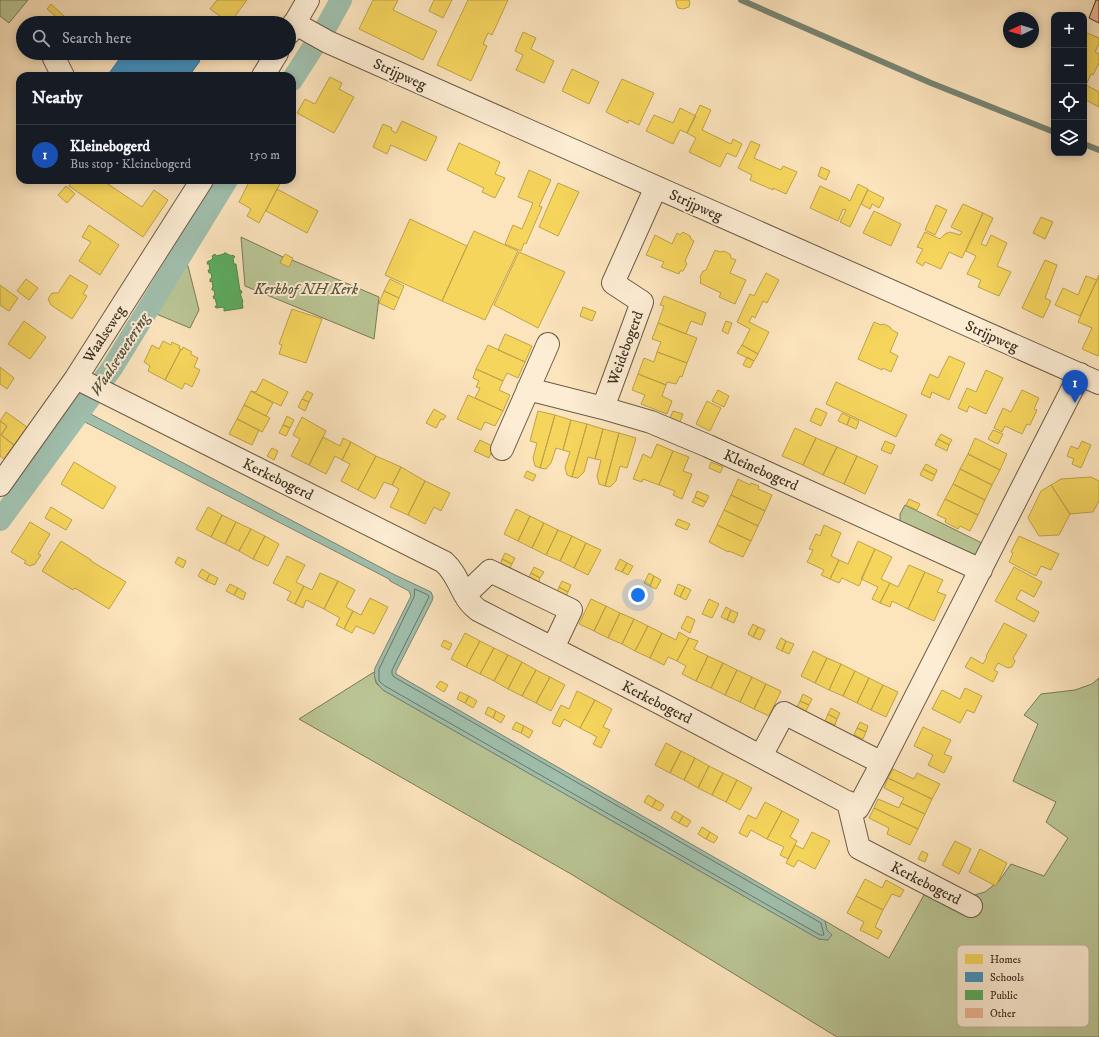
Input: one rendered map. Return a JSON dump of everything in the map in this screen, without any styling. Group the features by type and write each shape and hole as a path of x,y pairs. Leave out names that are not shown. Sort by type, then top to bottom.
{"street":[{"path":"306,32 308,0"},
{"name":"Strijpweg","path":"306,32 1089,379"},
{"path":"266,72 273,60"},
{"name":"Waalseweg","path":"0,485 84,382 199,184"},
{"name":"Weidebogerd","path":"603,408 642,302 613,283 656,187"},
{"path":"502,449 548,344"},
{"path":"848,802 858,808 933,666 981,570 1089,379"},
{"name":"Kerkebogerd","path":"84,382 444,562 451,568 470,603 478,610 848,802 859,848 971,906"},
{"path":"528,389 603,408"},
{"name":"Kleinebogerd","path":"603,408 651,422 708,446 981,570"},
{"path":"465,595 490,571 571,610 553,648"},
{"path":"761,756 784,713 882,763"}],"green space":[{"path":"0,0 28,0 9,23 0,16"},
{"name":"Kerkhof NH Kerk","path":"241,237 283,257 280,263 292,260 379,297 374,339 245,286"},
{"path":"182,261 188,266 199,310 190,328 154,313"},
{"path":"905,505 986,545 978,555 971,557 900,522 900,514"},
{"path":"374,672 376,683 383,690 819,939 828,940 825,921 889,958 929,886 964,898 985,892 999,881 1011,864 1044,876 1068,838 1046,822 1056,802 1013,781 1038,724 1024,715 1041,694 1075,690 1092,684 1099,678 1099,1037 837,1037 571,874 299,719"}],"water":[{"path":"85,411 393,574 431,592 433,597 432,601 396,671 396,674 825,921 827,930 832,935 828,940 819,939 383,690 374,675 375,668 411,596 409,591 390,581 389,579 81,420"}],"building: Homes":[{"path":"217,0 247,0 235,16 220,16 210,9"},
{"path":"373,0 398,0 393,10 437,31 423,60 359,29"},
{"path":"434,0 452,0 443,18 429,11"},
{"path":"468,0 508,0 492,35 488,33 483,44 487,46 471,81 437,65"},
{"path":"676,0 689,0 689,7 683,9 678,8"},
{"path":"51,4 64,16 55,16 47,9"},
{"path":"523,32 536,38 531,49 554,61 544,83 516,70 523,55 515,51"},
{"path":"1087,33 1099,38 1099,44 1095,52 1099,54 1099,63 1093,75 1091,74 1087,83"},
{"path":"572,69 599,82 589,104 562,91"},
{"path":"330,77 342,83 339,89 354,97 334,133 297,113 305,99 315,104"},
{"path":"622,79 654,93 639,125 629,120 628,123 606,112"},
{"path":"1087,86 1099,92 1099,107 1087,101"},
{"path":"700,105 711,110 702,130 731,144 733,139 742,144 736,157 727,153 720,167 689,152 696,138 687,133"},
{"path":"680,108 696,116 687,133 680,130 673,144 646,131 654,115 673,123"},
{"path":"402,121 437,137 426,161 391,145 387,154 373,147 383,124 392,128 391,130 396,133"},
{"path":"751,141 760,145 754,158 781,170 783,166 797,172 786,194 750,180 752,175 738,168"},
{"path":"459,143 500,162 495,174 505,178 495,198 482,192 484,188 447,170"},
{"path":"821,167 830,171 826,180 818,176"},
{"path":"529,170 551,180 539,206 542,207 526,244 524,243 521,251 505,244 513,225 522,229 533,203 518,197"},
{"path":"558,183 579,192 558,236 539,227"},
{"path":"70,184 108,184 142,207 154,190 168,200 143,237 69,186"},
{"path":"248,184 280,184 259,223 247,216 251,209 239,202"},
{"path":"858,184 868,189 850,227 840,222 846,210 843,209 838,221 810,208 820,186 850,201"},
{"path":"66,186 75,194 67,203 58,195"},
{"path":"277,189 318,211 307,233 266,211"},
{"path":"868,190 884,198 879,208 872,204 870,209 861,204"},
{"path":"963,204 983,213 962,258 949,252 941,269 925,262 923,266 916,262 923,249 917,247 925,232 940,239 945,234 950,232 960,235 962,232 951,227"},
{"path":"936,205 947,210 935,235 925,230"},
{"path":"874,211 901,224 891,246 863,233"},
{"path":"983,213 993,218 981,244 986,246 991,235 1007,243 997,266 1011,272 999,296 978,287 981,280 967,274 976,256 966,251"},
{"path":"1041,217 1053,222 1045,239 1033,233"},
{"path":"410,219 467,246 442,301 385,275"},
{"path":"89,225 119,245 100,275 79,261 91,242 82,237"},
{"path":"474,231 518,251 485,320 442,301"},
{"path":"683,232 690,236 694,241 685,261 687,264 683,271 680,271 679,274 661,267 664,262 646,255 655,235 672,244 677,233 680,235"},
{"path":"715,250 720,252 724,251 730,254 731,258 736,260 730,273 746,280 735,304 719,297 721,293 700,283 700,277 703,271 706,270"},
{"path":"519,252 565,272 538,328 494,305"},
{"path":"285,254 293,258 289,267 280,263"},
{"path":"1045,260 1057,265 1045,298 1051,301 1043,318 1022,308"},
{"path":"766,273 779,280 767,303 763,301 755,318 752,316 749,322 769,332 758,354 742,345 750,329 737,322 750,294 754,296"},
{"path":"70,275 88,286 83,294 87,296 72,319 51,305 48,299 52,293 58,293"},
{"path":"1099,275 1098,356 1082,349 1092,328 1078,322"},
{"path":"1086,276 1097,280 1080,316 1055,305 1063,288 1078,295"},
{"path":"26,279 38,288 29,300 17,291"},
{"path":"390,279 404,286 399,298 384,291"},
{"path":"0,285 18,298 9,311 0,305"},
{"path":"384,291 399,298 394,310 379,303"},
{"path":"664,296 706,313 702,325 691,321 686,334 658,323 664,306 660,305"},
{"path":"583,307 596,312 592,321 580,316"},
{"path":"292,309 322,319 306,363 279,354 282,345 279,344"},
{"path":"24,321 46,337 30,359 8,344"},
{"path":"726,321 732,323 728,334 722,331"},
{"path":"874,322 881,325 884,324 898,333 890,352 898,356 891,372 883,368 882,370 858,359"},
{"path":"658,323 697,338 687,363 657,352 661,342 652,339"},
{"path":"505,334 532,346 525,362 498,350"},
{"path":"163,341 171,345 172,342 180,346 179,349 181,349 165,380 148,371 150,366 144,362 152,345 159,349"},
{"path":"488,345 525,362 518,378 507,373 503,381 476,369"},
{"path":"742,345 758,354 754,361 737,353"},
{"path":"183,347 192,352 190,354 198,358 194,367 200,370 192,387 185,383 182,389 165,380"},
{"path":"657,352 687,363 682,377 680,376 676,384 667,382 666,385 638,374 644,358 654,362"},
{"path":"949,356 965,363 949,400 932,392 930,398 921,394 930,374 938,378"},
{"path":"747,357 754,361 750,368 743,365"},
{"path":"0,367 14,378 7,389 0,384"},
{"path":"476,369 503,381 499,390 510,395 503,411 475,398 480,388 476,387 479,381 473,378"},
{"path":"986,370 1003,378 986,414 969,406 967,412 958,408 967,388 976,392"},
{"path":"638,374 666,385 662,396 672,401 667,414 641,404 645,395 632,390"},
{"path":"263,379 288,392 281,406 251,391 256,392"},
{"path":"836,382 907,415 896,437 826,404"},
{"path":"718,390 729,396 724,407 712,401"},
{"path":"1022,390 1039,398 1034,409 1037,410 1030,425 1027,424 1022,434 1005,426 1002,432 994,428 1003,408 1011,412"},
{"path":"251,391 273,403 266,416 244,405"},
{"path":"307,391 313,394 309,402 302,399"},
{"path":"468,395 503,411 495,426 485,422 481,430 457,419"},
{"path":"302,399 309,402 305,411 298,407"},
{"path":"707,401 721,408 710,431 696,424"},
{"path":"244,405 270,418 262,432 237,419"},
{"path":"816,408 827,413 821,426 810,421"},
{"path":"434,409 446,416 443,420 441,419 436,428 426,423"},
{"path":"538,411 555,415 540,468 535,466 533,458 537,443 530,441"},
{"path":"673,411 683,414 680,422 670,418"},
{"path":"6,412 27,427 14,445 1,435 7,426 0,421"},
{"path":"842,413 850,417 847,425 838,421"},
{"path":"555,415 571,420 563,450 556,448 551,463 546,469 540,468"},
{"path":"287,416 294,420 290,428 283,425"},
{"path":"302,417 326,431 309,465 291,456 300,439 293,435"},
{"path":"850,417 859,421 856,429 847,425"},
{"path":"237,419 259,430 252,445 229,434"},
{"path":"571,420 587,424 572,477 567,475 565,467 570,452 563,450"},
{"path":"0,421 7,426 1,435 14,445 4,459 0,456"},
{"path":"587,424 603,429 595,459 588,457 584,472 578,478 572,477"},
{"path":"283,425 290,428 286,436 279,433"},
{"path":"795,428 816,438 803,465 782,456"},
{"path":"603,429 619,433 605,486 599,484 597,476 601,460 595,459"},
{"path":"993,430 1003,434 998,444 988,439"},
{"path":"619,433 636,438 627,468 620,466 616,481 610,487 605,486"},
{"path":"941,434 952,440 949,445 938,439"},
{"path":"323,437 340,446 343,438 351,442 342,460 335,456 326,474 309,465"},
{"path":"816,438 837,447 823,475 803,465"},
{"path":"975,438 1007,454 1000,470 968,454"},
{"path":"938,439 949,445 947,451 935,445"},
{"path":"480,440 494,447 489,458 474,451"},
{"path":"885,441 895,445 891,454 881,450"},
{"path":"1082,441 1091,445 1081,468 1072,464 1074,459 1067,456 1071,446 1078,449"},
{"path":"351,442 376,456 358,490 341,481 350,464 342,460"},
{"path":"657,444 673,451 659,485 643,479 642,482 633,479 643,454 651,458"},
{"path":"837,447 857,456 844,484 823,475"},
{"path":"272,448 278,451 274,460 267,456"},
{"path":"673,451 689,457 683,471 692,474 682,499 673,495 675,491 659,485"},
{"path":"968,454 1000,470 992,485 960,469"},
{"path":"376,456 401,467 392,485 384,482 375,499 358,490"},
{"path":"857,456 878,466 865,494 844,484"},
{"path":"74,462 116,487 103,509 61,484"},
{"path":"711,462 723,467 720,473 709,468"},
{"path":"926,464 937,470 935,475 923,469"},
{"path":"401,467 425,481 408,515 390,507 399,489 392,485"},
{"path":"923,469 935,475 932,481 920,475"},
{"path":"960,469 992,485 985,500 953,484"},
{"path":"527,471 536,475 533,481 524,477"},
{"path":"1091,477 1099,481 1099,501 1093,512 1070,514 1051,485 1061,479"},
{"path":"738,479 750,485 751,483 759,486 758,489 772,495 765,511 731,495"},
{"path":"425,481 450,493 441,511 434,507 425,524 408,515"},
{"path":"953,484 985,500 978,515 945,499"},
{"path":"1051,485 1070,514 1059,535 1039,536 1028,518 1041,491"},
{"path":"697,491 709,496 706,502 695,497"},
{"path":"731,495 765,511 758,526 724,510"},
{"path":"695,497 706,502 703,507 692,502"},
{"path":"909,499 920,504 917,510 906,505"},
{"path":"945,499 978,515 970,531 960,526 958,529 945,522 946,519 937,515"},
{"path":"51,507 72,520 66,530 45,518"},
{"path":"208,507 222,515 211,537 196,529"},
{"path":"516,509 530,516 518,541 504,534"},
{"path":"724,510 758,526 751,541 717,525"},
{"path":"222,515 236,522 225,544 211,537"},
{"path":"530,516 544,523 532,548 518,541"},
{"path":"678,519 690,524 687,530 675,525"},
{"path":"30,522 50,534 38,554 41,555 35,564 30,566 24,563 26,561 11,552"},
{"path":"236,522 251,529 239,551 225,544"},
{"path":"544,523 558,530 546,555 532,548"},
{"path":"717,525 751,541 743,557 729,551 728,552 709,542"},
{"path":"824,525 841,533 831,556 839,560 830,579 821,575 824,570 807,562 813,550 809,549 816,534 820,536"},
{"path":"251,529 265,536 253,559 239,551"},
{"path":"558,530 572,536 560,561 546,555"},
{"path":"265,536 279,544 268,566 253,559"},
{"path":"572,536 586,543 574,568 560,561"},
{"path":"1019,536 1059,554 1051,570 1041,566 1036,576 1009,562 1013,553 1011,552"},
{"path":"61,541 126,582 109,609 75,588 73,590 42,571"},
{"path":"858,541 875,549 859,586 842,578 839,583 830,579 839,560 848,564"},
{"path":"586,543 601,550 588,575 574,568"},
{"path":"875,549 892,557 881,579 890,583 880,603 872,599 878,587 861,579"},
{"path":"505,553 515,558 512,564 502,559"},
{"path":"287,556 305,565 296,582 304,586 295,604 287,600 291,592 273,583"},
{"path":"178,557 186,561 183,568 175,563"},
{"path":"502,559 512,564 509,570 500,565"},
{"path":"620,559 627,563 622,572 615,569"},
{"path":"627,563 633,566 628,575 622,572"},
{"path":"909,565 925,572 908,609 892,601 890,607 880,603 890,583 898,587"},
{"path":"534,567 544,572 540,578 531,573"},
{"path":"1014,567 1042,582 1034,597 1021,590 1016,599 1039,612 1034,622 995,601"},
{"path":"202,569 210,574 206,581 198,576"},
{"path":"925,572 943,580 937,592 946,595 934,621 908,609"},
{"path":"320,573 338,581 324,609 306,600 303,608 295,604 304,586 312,590"},
{"path":"531,573 540,578 538,584 528,579"},
{"path":"649,573 654,576 650,586 644,583"},
{"path":"210,574 218,578 215,585 206,581"},
{"path":"654,576 661,580 656,589 650,586"},
{"path":"338,581 355,590 346,607 353,611 344,629 336,625 340,618 324,609"},
{"path":"562,581 571,585 568,592 559,587"},
{"path":"230,584 238,588 234,595 226,591"},
{"path":"678,584 685,587 680,597 674,594"},
{"path":"559,587 568,592 565,598 557,593"},
{"path":"685,587 691,590 686,600 680,597"},
{"path":"238,588 246,593 243,600 234,595"},
{"path":"370,598 388,607 374,634 356,626 352,633 344,629 353,611 361,615"},
{"path":"591,599 606,606 594,631 579,624"},
{"path":"709,599 719,604 712,618 702,614"},
{"path":"606,606 620,613 608,638 594,631"},
{"path":"726,607 731,610 727,620 721,617"},
{"path":"731,610 738,613 734,623 727,620"},
{"path":"620,613 634,619 622,644 608,638"},
{"path":"687,616 695,620 690,633 681,628"},
{"path":"634,619 648,626 635,651 622,644"},
{"path":"1004,623 1027,635 1013,658 1015,661 1012,667 1008,668 998,663 994,670 998,672 993,682 965,667 971,657 983,664"},
{"path":"753,624 758,627 753,637 748,634"},
{"path":"648,626 662,633 650,658 635,651"},
{"path":"758,627 765,630 760,640 753,637"},
{"path":"679,632 689,638 677,661 668,657 664,665 650,658 662,633 676,640"},
{"path":"465,633 480,641 466,667 451,659"},
{"path":"689,638 698,641 694,649 708,656 696,681 682,674 686,666 677,661"},
{"path":"781,638 786,641 782,651 776,648"},
{"path":"444,640 452,644 449,650 441,646"},
{"path":"480,641 494,648 480,674 466,667"},
{"path":"786,641 794,644 789,654 782,651"},
{"path":"494,648 508,655 494,681 480,674"},
{"path":"813,651 827,658 815,683 801,676"},
{"path":"508,655 522,662 508,689 494,681"},
{"path":"708,656 723,663 711,688 696,681"},
{"path":"827,658 841,664 829,690 815,683"},
{"path":"522,662 536,670 522,696 508,689"},
{"path":"723,663 737,670 725,695 711,688"},
{"path":"841,664 855,671 843,696 829,690"},
{"path":"536,670 550,677 536,703 522,696"},
{"path":"737,670 752,677 740,702 725,695"},
{"path":"855,671 869,678 857,703 843,696"},
{"path":"550,677 565,685 551,711 536,703"},
{"path":"752,677 766,684 754,709 740,702"},
{"path":"869,678 883,685 871,710 857,703"},
{"path":"440,681 448,685 444,692 436,687"},
{"path":"766,684 781,691 769,716 754,709"},
{"path":"883,685 898,692 886,717 871,710"},
{"path":"965,688 982,696 974,713 967,710 960,723 932,709 942,690 960,699"},
{"path":"577,691 595,700 580,728 564,719 560,727 552,723 561,705 569,709"},
{"path":"460,692 469,696 465,703 457,699"},
{"path":"803,694 812,699 809,705 800,701"},
{"path":"469,696 477,701 473,708 465,703"},
{"path":"595,700 612,709 603,727 610,730 601,748 593,744 597,737 580,728"},
{"path":"800,701 809,705 806,711 797,707"},
{"path":"488,707 496,711 493,718 485,714"},
{"path":"831,708 840,713 837,719 828,714"},
{"path":"496,711 505,716 501,723 493,718"},
{"path":"828,714 837,719 835,725 825,721"},
{"path":"516,722 524,726 521,733 512,729"},
{"path":"860,722 868,726 866,732 857,728"},
{"path":"524,726 533,731 529,738 521,733"},
{"path":"923,727 951,740 944,754 952,757 944,773 928,765 933,755 914,746"},
{"path":"857,728 866,732 863,739 854,735"},
{"path":"666,743 681,751 670,773 655,765"},
{"path":"681,751 695,758 684,780 670,773"},
{"path":"695,758 709,766 698,788 684,780"},
{"path":"709,766 723,773 712,795 698,788"},
{"path":"893,769 914,779 917,773 940,784 932,799 888,778"},
{"path":"723,773 737,780 726,802 712,795"},
{"path":"888,778 932,799 925,814 901,803 904,798 884,788"},
{"path":"737,780 752,788 740,810 726,802"},
{"path":"648,795 656,800 652,807 644,802"},
{"path":"878,799 899,808 901,803 925,814 918,829 874,808"},
{"path":"656,800 664,805 660,811 652,807"},
{"path":"765,802 782,811 767,839 751,830 747,837 739,833 748,815 756,819"},
{"path":"874,808 918,829 910,845 887,834 889,828 869,818"},
{"path":"675,811 683,816 679,823 671,818"},
{"path":"782,811 799,820 790,837 797,841 788,859 780,855 784,847 767,839"},
{"path":"683,816 691,821 687,827 679,823"},
{"path":"702,827 710,832 706,839 698,834"},
{"path":"710,832 718,837 714,843 706,839"},
{"path":"812,832 830,841 815,869 798,860 794,867 786,863 795,845 803,849"},
{"path":"955,841 971,849 959,874 942,865"},
{"path":"980,849 1007,863 996,886 969,872"},
{"path":"922,851 928,854 925,862 918,859"},
{"path":"865,879 882,888 886,880 904,890 900,897 892,894 883,910 856,896"},
{"path":"856,896 883,910 875,927 882,931 878,939 860,930 864,922 847,913"}],"building: Schools":[{"path":"119,60 200,61 192,72 110,72"}],"building: Public":[{"path":"224,253 235,257 233,258 234,264 236,264 240,291 241,290 242,293 240,293 243,308 224,311 224,307 216,308 215,306 217,306 213,296 215,296 214,290 212,290 212,281 210,282 210,279 212,278 211,273 209,273 208,270 210,270 209,264 207,264 215,254 216,256"}],"building: Other":[{"path":"1096,0 1099,0 1099,23 1089,18"}],"waterway":[{"name":"Waalsewetering","path":"296,74 325,29 341,0"},
{"path":"741,0 931,83 1051,131"},
{"path":"1087,145 1099,150"},
{"name":"Waalsewetering","path":"0,520 112,368 225,184"}],"place":[{"name":"Kleinebogerd","path":"1075,403"}]}
